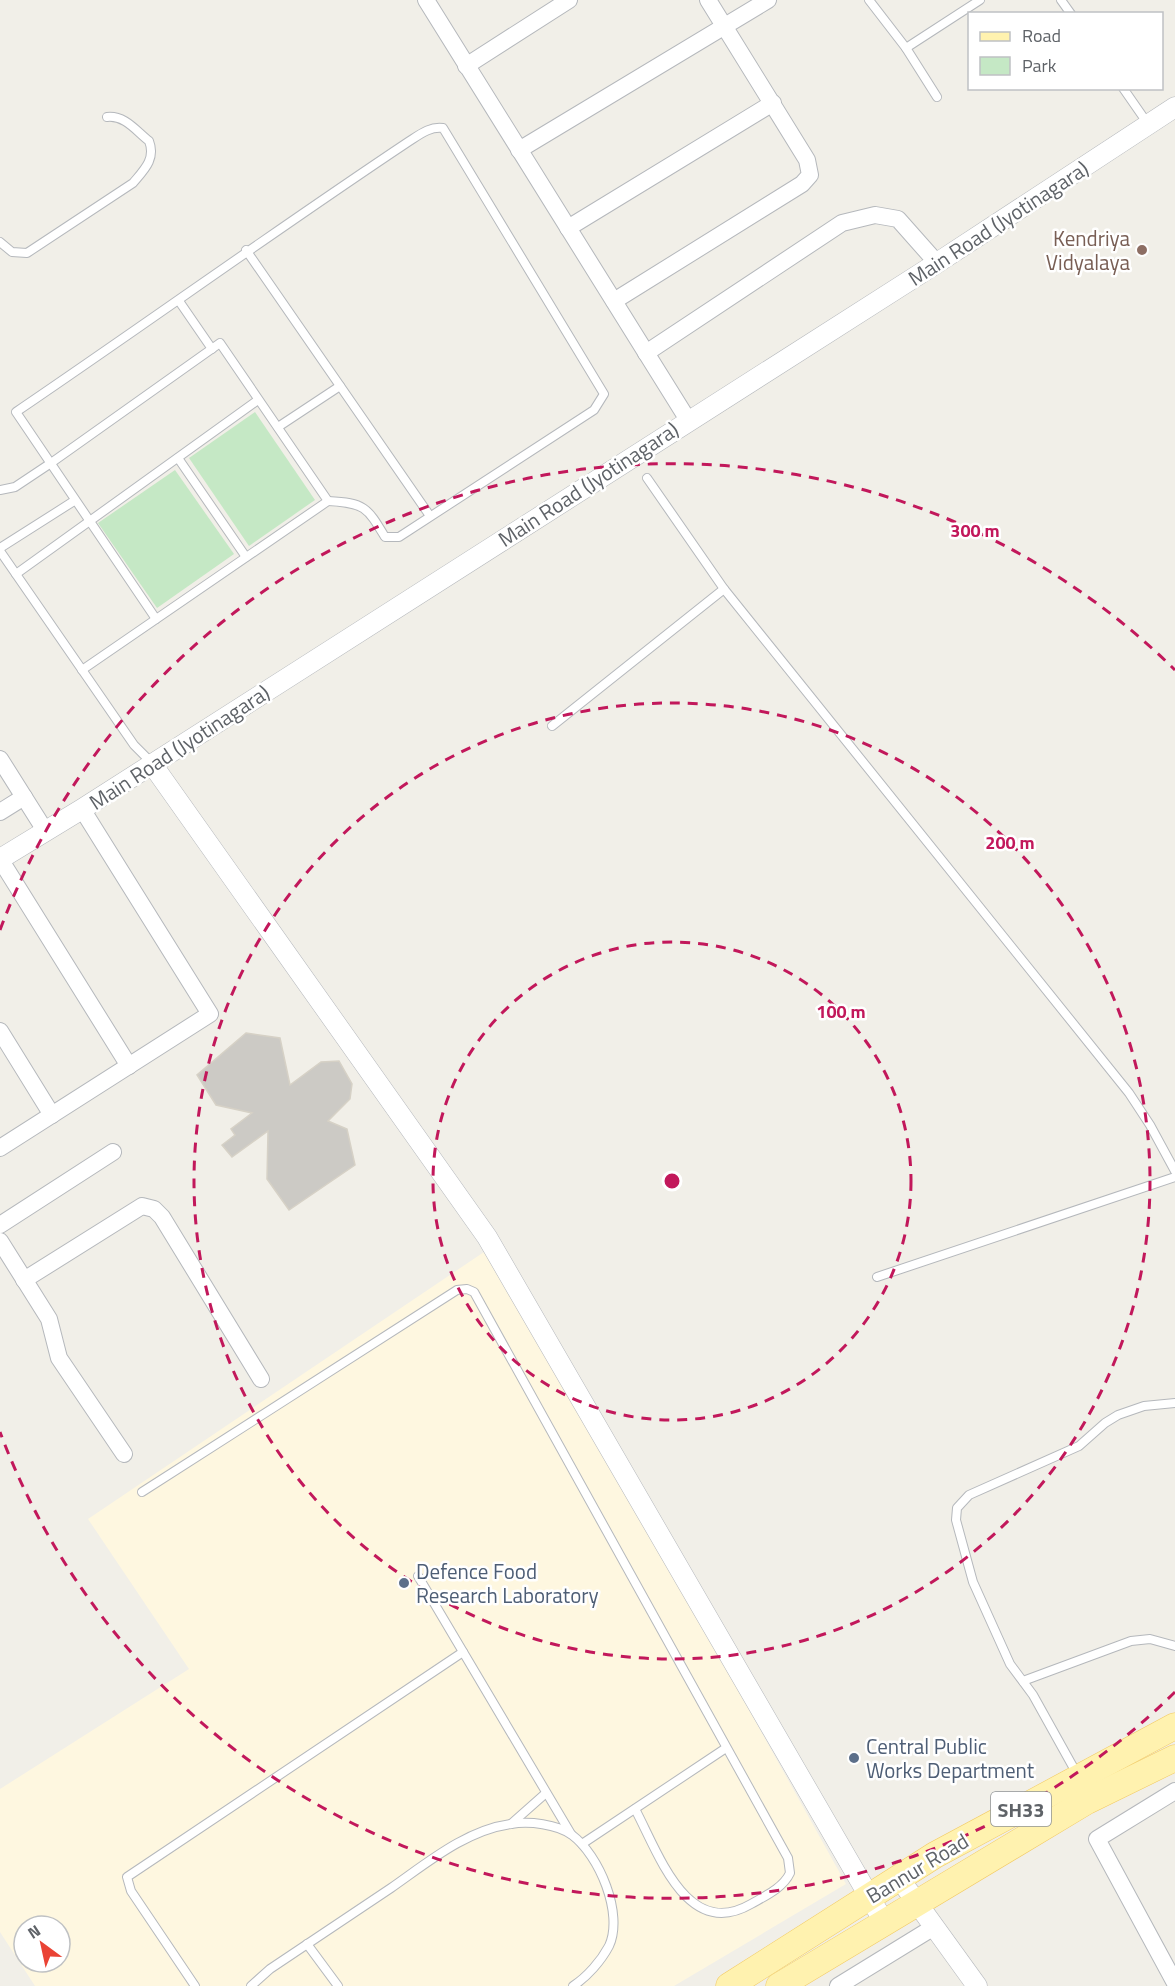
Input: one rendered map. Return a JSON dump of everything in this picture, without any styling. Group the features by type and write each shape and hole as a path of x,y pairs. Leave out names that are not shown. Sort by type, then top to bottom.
{"main road":[{"name":"Bannur Road","path":"729,1986 935,1855 1175,1726"},
{"path":"779,1986 1087,1801 1175,1758"}],"street":[{"path":"426,0 688,420"},
{"path":"466,66 569,0"},
{"path":"614,301 807,179 810,168 807,160 708,0"},
{"path":"519,150 768,0"},
{"path":"568,228 773,103"},
{"name":"Main Road (Jyotinagara)","path":"0,859 46,832 688,420 938,263 1175,107"},
{"path":"646,353 842,223 875,215 898,219 938,263"},
{"path":"0,759 46,832"},
{"path":"152,764 487,1237 884,1922"},
{"path":"0,812 24,797"},
{"path":"0,1148 210,1014 82,809"},
{"path":"0,859 129,1066"},
{"path":"0,1031 52,1115"},
{"path":"0,1225 113,1152"},
{"path":"24,1280 142,1206 154,1209 162,1217 261,1379"},
{"path":"0,1241 49,1319 59,1358 124,1454"},
{"path":"1175,1791 1097,1839 1169,1953 1175,1983"},
{"path":"899,1878 977,1986"},
{"path":"838,1986 934,1927"}],"lane":[{"path":"869,0 906,48 937,97"},
{"path":"906,48 980,0"},
{"path":"1124,90 1148,125"},
{"path":"0,242 12,252 27,253 133,183 145,170 151,159 149,141 125,121 116,116 107,117"},
{"path":"82,670 328,501 347,502 363,507 371,512 385,537 392,539 594,410 604,394 443,128 436,127 408,142 246,250 179,301 16,412 74,501 156,619"},
{"path":"246,250 430,516"},
{"path":"179,301 212,349"},
{"path":"0,490 15,487 51,463 220,343 328,501"},
{"path":"278,427 340,386"},
{"path":"16,574 258,400"},
{"path":"178,458 246,557"},
{"path":"647,478 724,588 1129,1093 1150,1125 1175,1171"},
{"path":"74,501 0,549 134,745 152,764"},
{"path":"552,726 724,588"},
{"path":"877,1277 1175,1177"},
{"path":"142,1492 457,1290 467,1289 481,1300 788,1858 790,1873 780,1886 728,1915 715,1914 700,1908 688,1900 670,1876 635,1809"},
{"path":"1079,1777 1023,1681 1010,1664 973,1582 956,1520 957,1508 969,1495 1079,1446 1105,1423 1118,1415 1144,1406 1175,1403"},
{"path":"418,1576 571,1834 590,1852 604,1883 614,1914 609,1945 585,1977 573,1986"},
{"path":"1023,1681 1131,1641 1150,1639 1175,1646"},
{"path":"195,1986 131,1891 127,1877 463,1652"},
{"path":"582,1844 726,1748"},
{"path":"511,1824 546,1793"},
{"path":"251,1986 270,1969 307,1944 445,1852 478,1833 511,1824 543,1824 571,1834"},
{"path":"307,1944 338,1986"}],"shaded area":[{"name":"Defence Food Research Laboratory","path":"484,1252 714,1647 846,1884 674,1986 35,1986 27,1974 72,1974 72,1914 12,1914 12,1951 0,1932 0,1789 189,1669 88,1519"}],"green space":[{"path":"255,412 315,500 249,546 189,458"},
{"path":"175,470 234,554 157,608 98,523"}],"building":[{"path":"246,1033 280,1038 290,1085 321,1062 339,1061 352,1084 350,1099 328,1121 347,1129 355,1165 289,1210 267,1179 268,1131 232,1157 222,1145 235,1135 231,1129 252,1113 216,1105 197,1075"}],"place":[{"name":"Kendriya Vidyalaya","path":"1142,250"},
{"name":"Defence Food Research Laboratory","path":"404,1583"},
{"name":"Central Public Works Department","path":"854,1758"}]}
